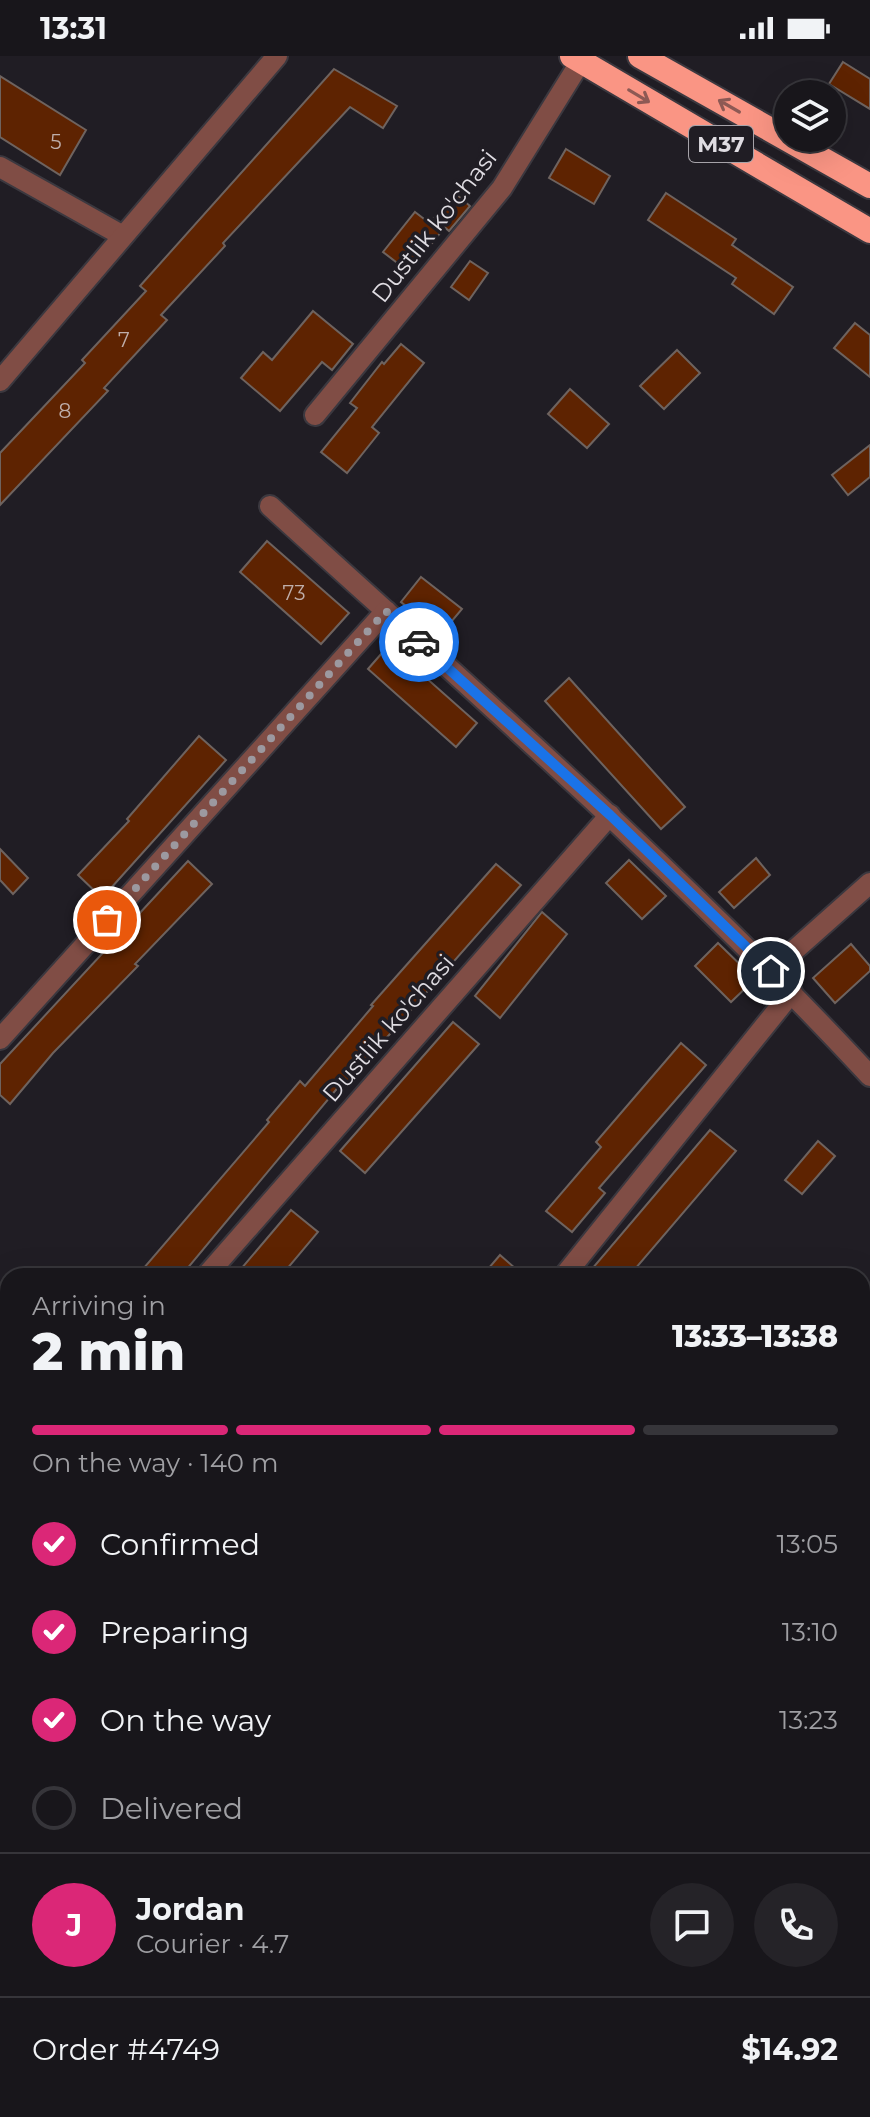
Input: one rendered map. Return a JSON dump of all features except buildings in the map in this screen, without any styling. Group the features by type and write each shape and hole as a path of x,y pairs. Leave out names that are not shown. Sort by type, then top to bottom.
{"highway":[{"name":"M37","path":"640,56 870,186"},
{"name":"M37","path":"576,59 870,231"}],"street":[{"path":"0,381 277,56"},
{"name":"Dustlik ko'chasi","path":"315,415 502,188 576,59"},
{"path":"0,167 123,236"},
{"path":"270,506 610,815 792,992 870,1076"},
{"path":"0,1039 386,611"},
{"name":"Dustlik ko'chasi","path":"213,1268 610,815"},
{"path":"771,971 870,883"},
{"path":"570,1268 792,992"}],"way so far":[{"path":"107,920 386,611 419,642"}],"route":[{"path":"419,642 610,815 771,971"}]}
